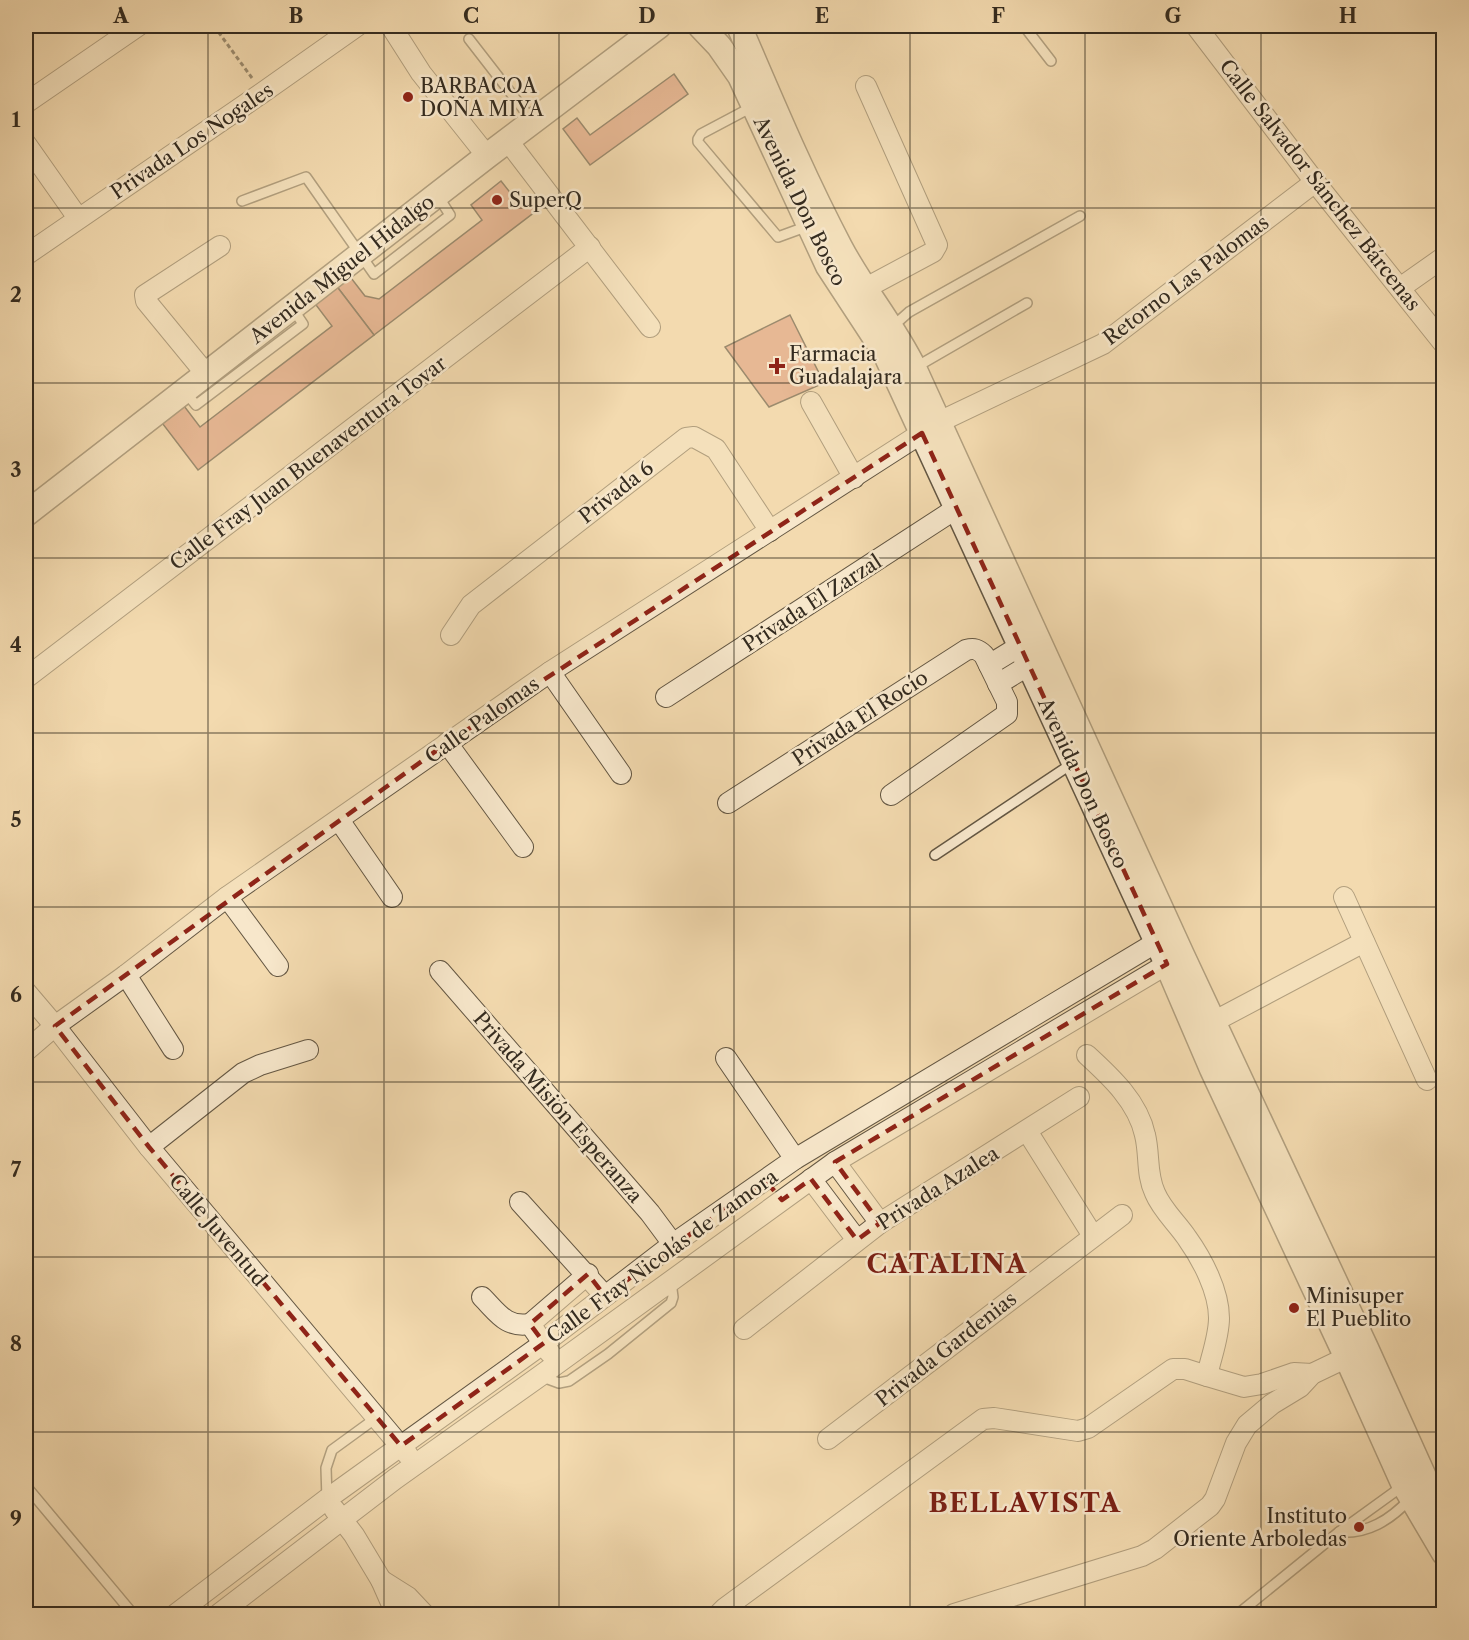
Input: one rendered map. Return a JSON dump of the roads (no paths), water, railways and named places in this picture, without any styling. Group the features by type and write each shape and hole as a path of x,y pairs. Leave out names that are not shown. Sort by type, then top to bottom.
{"street":[{"path":"26,103 138,26"},
{"name":"Privada Los Nogales","path":"26,255 357,26"},
{"path":"391,26 421,73 487,156"},
{"name":"Avenida Miguel Hidalgo","path":"26,514 487,156 659,26"},
{"name":"Avenida Don Bosco","path":"700,26 719,46 740,76 828,266 930,427 1169,949 1212,1069 1443,1521"},
{"name":"Avenida Don Bosco","path":"739,26 804,175 864,289 892,327 914,368 930,427 957,508 1073,764 1169,949 1213,1022 1357,1353 1407,1492 1443,1553"},
{"name":"Calle Salvador Sánchez Bárcenas","path":"1196,26 1443,344"},
{"path":"864,289 933,252 937,245 866,86"},
{"path":"508,141 650,327"},
{"path":"26,144 78,218"},
{"name":"Retorno Las Palomas","path":"930,427 1103,344 1315,182"},
{"path":"207,374 146,301 145,295 220,246"},
{"name":"Calle Fray Juan Buenaventura Tovar","path":"26,678 590,247"},
{"path":"1400,288 1443,257"},
{"path":"811,402 854,478"},
{"name":"Calle Palomas","path":"26,1051 55,1026 228,897 447,743 550,672 930,427"},
{"name":"Privada 6","path":"452,636 471,604 687,438 694,436 716,449 770,531"},
{"name":"Privada El Zarzal","path":"666,697 957,508"},
{"name":"Privada El Rocío","path":"728,803 966,650 973,648 979,650 989,665 1008,708 1003,718 891,795"},
{"path":"989,665 1024,656"},
{"path":"998,684 1024,656"},
{"path":"550,672 621,774"},
{"path":"447,743 523,847"},
{"path":"339,820 392,897"},
{"path":"228,897 278,966"},
{"path":"1344,897 1427,1080"},
{"path":"1213,1022 1364,942"},
{"name":"Calle Fray Nicolás de Zamora","path":"176,1614 327,1499 795,1158 1169,949"},
{"name":"Calle Fray Nicolás de Zamora","path":"219,1614 341,1520 835,1162 1169,949"},
{"name":"Privada Misión Esperanza","path":"440,971 650,1213 674,1244"},
{"path":"126,975 173,1049"},
{"name":"Calle Juventud","path":"26,992 149,1148 416,1465"},
{"path":"149,1148 243,1073 260,1065 308,1050"},
{"path":"1087,1055 1119,1087 1141,1119 1146,1136 1148,1173 1154,1192 1188,1239 1213,1289 1219,1316 1207,1376"},
{"path":"726,1058 795,1158"},
{"name":"Privada Azalea","path":"744,1329 880,1223 1079,1097"},
{"path":"1027,1131 1093,1236"},
{"path":"835,1162 880,1223"},
{"path":"811,1179 856,1240"},
{"path":"765,1180 782,1200"},
{"path":"520,1202 588,1274 605,1296"},
{"name":"Privada Gardenias","path":"828,1439 1122,1215"},
{"path":"482,1297 505,1320 518,1326 530,1324 588,1274"},
{"path":"530,1324 558,1364"},
{"path":"954,1614 1142,1556 1155,1549 1210,1506 1218,1492 1236,1443 1247,1425 1272,1404 1300,1387 1312,1374 1357,1353"},
{"path":"720,1614 725,1608 983,1419 994,1418 1078,1431 1088,1428 1173,1369 1185,1369 1244,1388 1294,1373 1312,1374"},
{"path":"327,1499 354,1535 381,1580 396,1614"},
{"path":"381,1580 408,1597 424,1614"}],"lane":[{"path":"1024,26 1051,61"},
{"path":"469,39 533,121"},
{"path":"754,105 701,134 698,142 778,237 808,225"},
{"path":"242,201 306,177 361,254"},
{"path":"892,327 909,312 1080,216"},
{"path":"914,368 1028,303"},
{"path":"184,391 196,405 303,324 292,308"},
{"path":"935,855 1073,764"},
{"path":"540,1376 559,1383 569,1381 608,1354 671,1303 673,1298 670,1281"},
{"path":"327,1499 326,1467 332,1450 376,1418"},
{"path":"26,1486 133,1614"},
{"path":"1238,1614 1339,1533 1407,1492"},
{"path":"1339,1533 1373,1528 1407,1492"}],"place":[{"name":"BARBACOA DOÑA MIYA","path":"408,97"},
{"name":"SuperQ","path":"497,200"},
{"name":"Farmacia Guadalajara","path":"777,366"},
{"name":"Minisuper El Pueblito","path":"1294,1308"},
{"name":"Instituto Oriente Arboledas","path":"1359,1527"}],"district":[{"name":"CATALINA","path":"947,1264"},
{"name":"BELLAVISTA","path":"1025,1503"}]}
